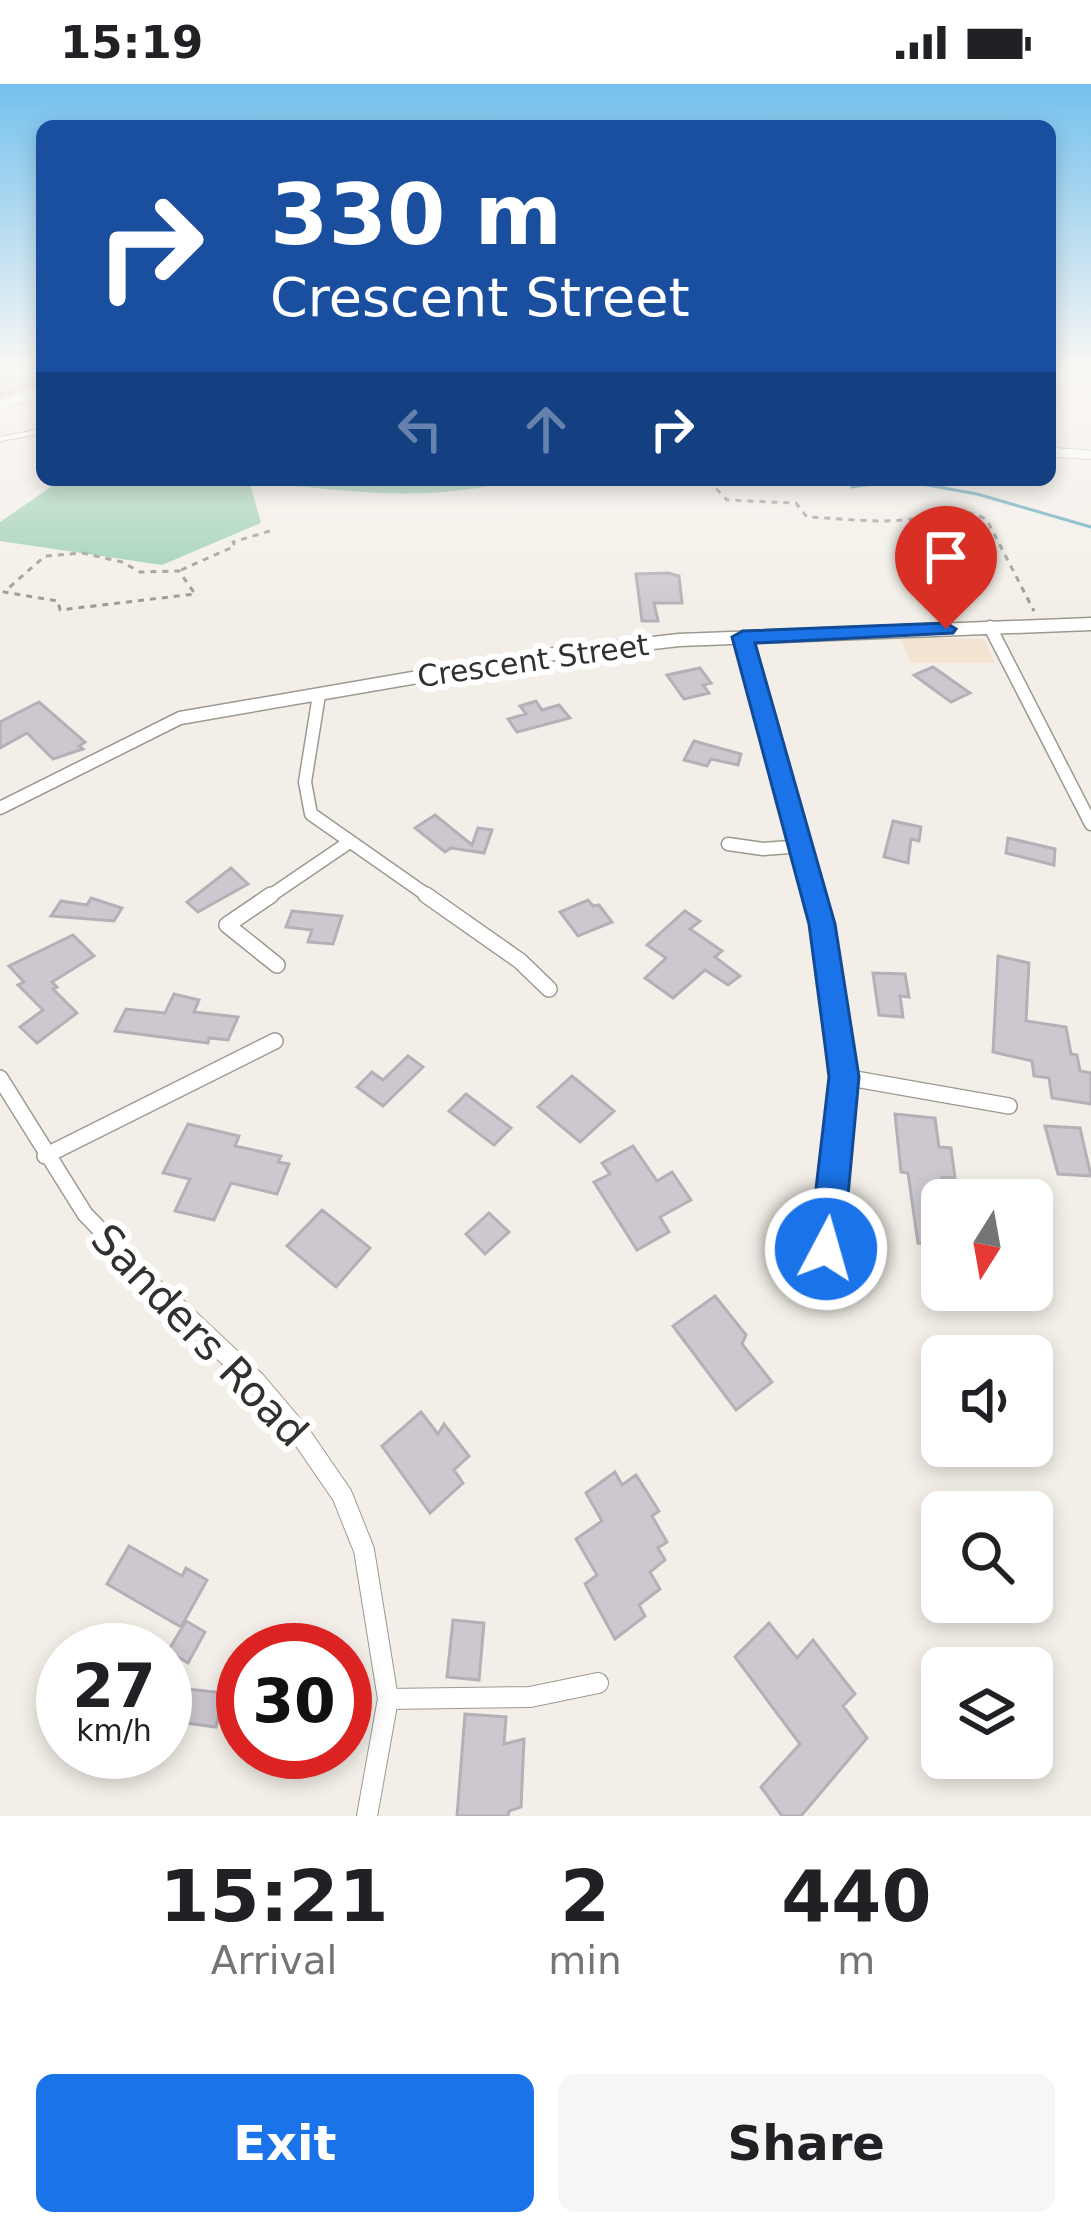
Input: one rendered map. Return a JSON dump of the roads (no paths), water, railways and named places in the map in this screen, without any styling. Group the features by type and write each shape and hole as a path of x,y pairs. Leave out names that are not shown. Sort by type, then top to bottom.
{"street":[{"path":"1056,452 1091,454"},
{"name":"Crescent Street","path":"0,808 161,725 546,655 743,637 1091,624"},
{"path":"990,627 1091,824"},
{"path":"743,637 822,924 844,1077 826,1249"},
{"path":"319,695 305,798 311,814 520,961 549,988"},
{"path":"277,965 226,925 348,843"},
{"path":"728,844 764,850 803,846"},
{"path":"45,1156 274,1041"},
{"path":"844,1077 1009,1106"},
{"name":"Sanders Road","path":"0,1078 45,1156 113,1248 256,1382 300,1434 341,1496 364,1550 388,1699 367,1816"},
{"path":"388,1699 530,1697 598,1683"}],"waterway":[{"path":"852,487 859,486"},
{"path":"933,486 1091,527"}]}
